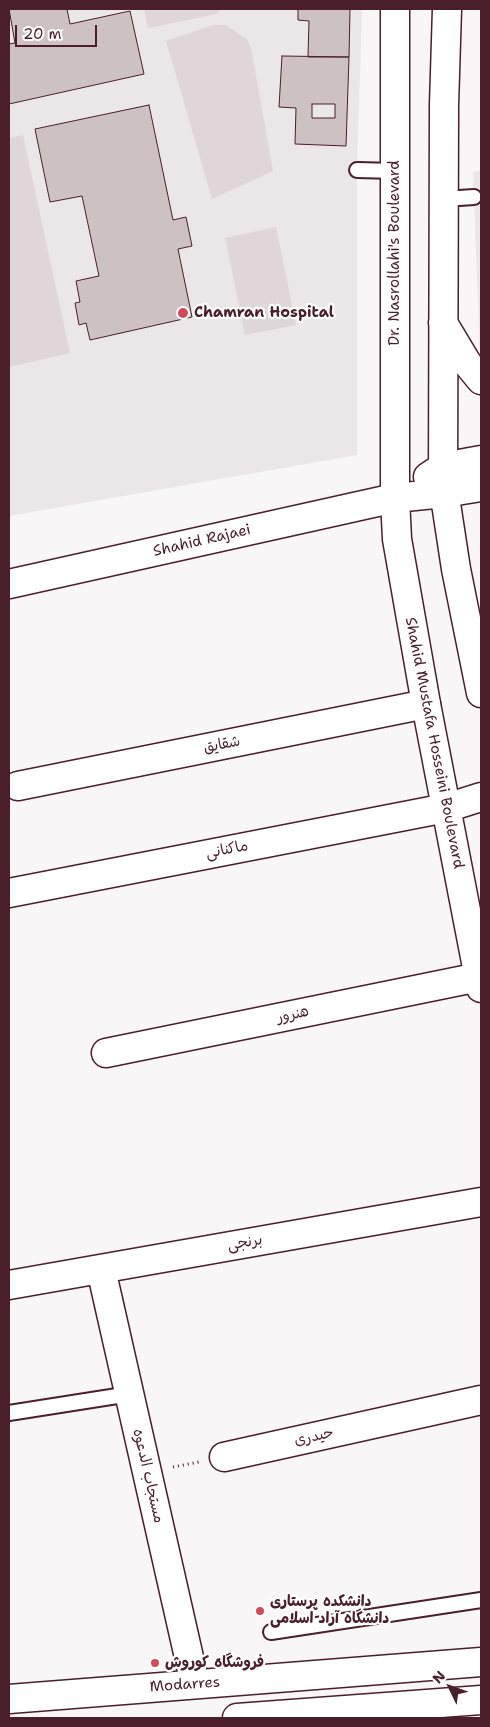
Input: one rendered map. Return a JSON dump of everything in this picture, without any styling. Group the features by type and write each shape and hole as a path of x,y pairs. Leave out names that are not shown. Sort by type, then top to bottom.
{"street":[{"name":"Dr. Nasrollahi's Boulevard","path":"395,9 395,498"},
{"path":"447,9 443,323 444,482 456,568 481,692"},
{"path":"443,323 467,363 481,380"},
{"name":"Shahid Rajaei","path":"9,584 395,498 444,482 481,460"},
{"name":"Shahid Rajaei","path":"444,482 481,487"},
{"name":"Shahid Mustafa Hosseini Boulevard","path":"395,498 397,538 403,578 480,982"},
{"name":"شقایق","path":"18,786 426,704"},
{"name":"ماکنانی","path":"9,893 446,808 481,797"},
{"name":"هنرور","path":"106,1053 480,982"},
{"name":"برنجی","path":"9,1285 481,1202"},
{"name":"مستجاب الدعوه","path":"101,1269 195,1684"},
{"name":"حیدری","path":"224,1457 481,1400"},
{"name":"Modarres","path":"9,1699 481,1662"},
{"path":"237,1718 416,1714 481,1700"}],"lane":[{"path":"357,170 395,171"},
{"path":"444,198 474,197"},
{"path":"9,1413 130,1394"},
{"path":"271,1632 481,1600"}],"path":[{"path":"147,1473 224,1457"}],"shaded area":[{"name":"Chamran Hospital","path":"9,9 362,9 357,170 357,455 9,516"},
{"path":"144,9 221,9 217,14 148,28"},
{"path":"214,25 226,25 248,40 273,171 212,199 166,41"},
{"path":"23,135 70,353 9,367 9,138"},
{"path":"481,170 481,360 473,172"},
{"path":"276,227 296,325 245,335 225,238"}],"building":[{"path":"9,9 67,9 70,24 130,11 144,74 9,104 9,44 15,43"},
{"path":"298,9 350,9 349,57 308,57 309,21 298,20"},
{"path":"282,56 349,57 346,146 295,144 296,108 279,107"},
{"path":"312,104 335,104 335,118 312,118"},
{"path":"149,105 173,220 186,217 192,246 178,249 192,317 90,340 86,323 79,325 75,303 80,302 76,281 99,276 82,196 50,202 35,129"}],"place":[{"name":"Chamran Hospital","path":"183,313"},
{"name":"دانشکده پرستاری دانشگاه آراد اسلامی","path":"260,1611"},
{"name":"فروشگاه کوروش","path":"155,1663"}]}
